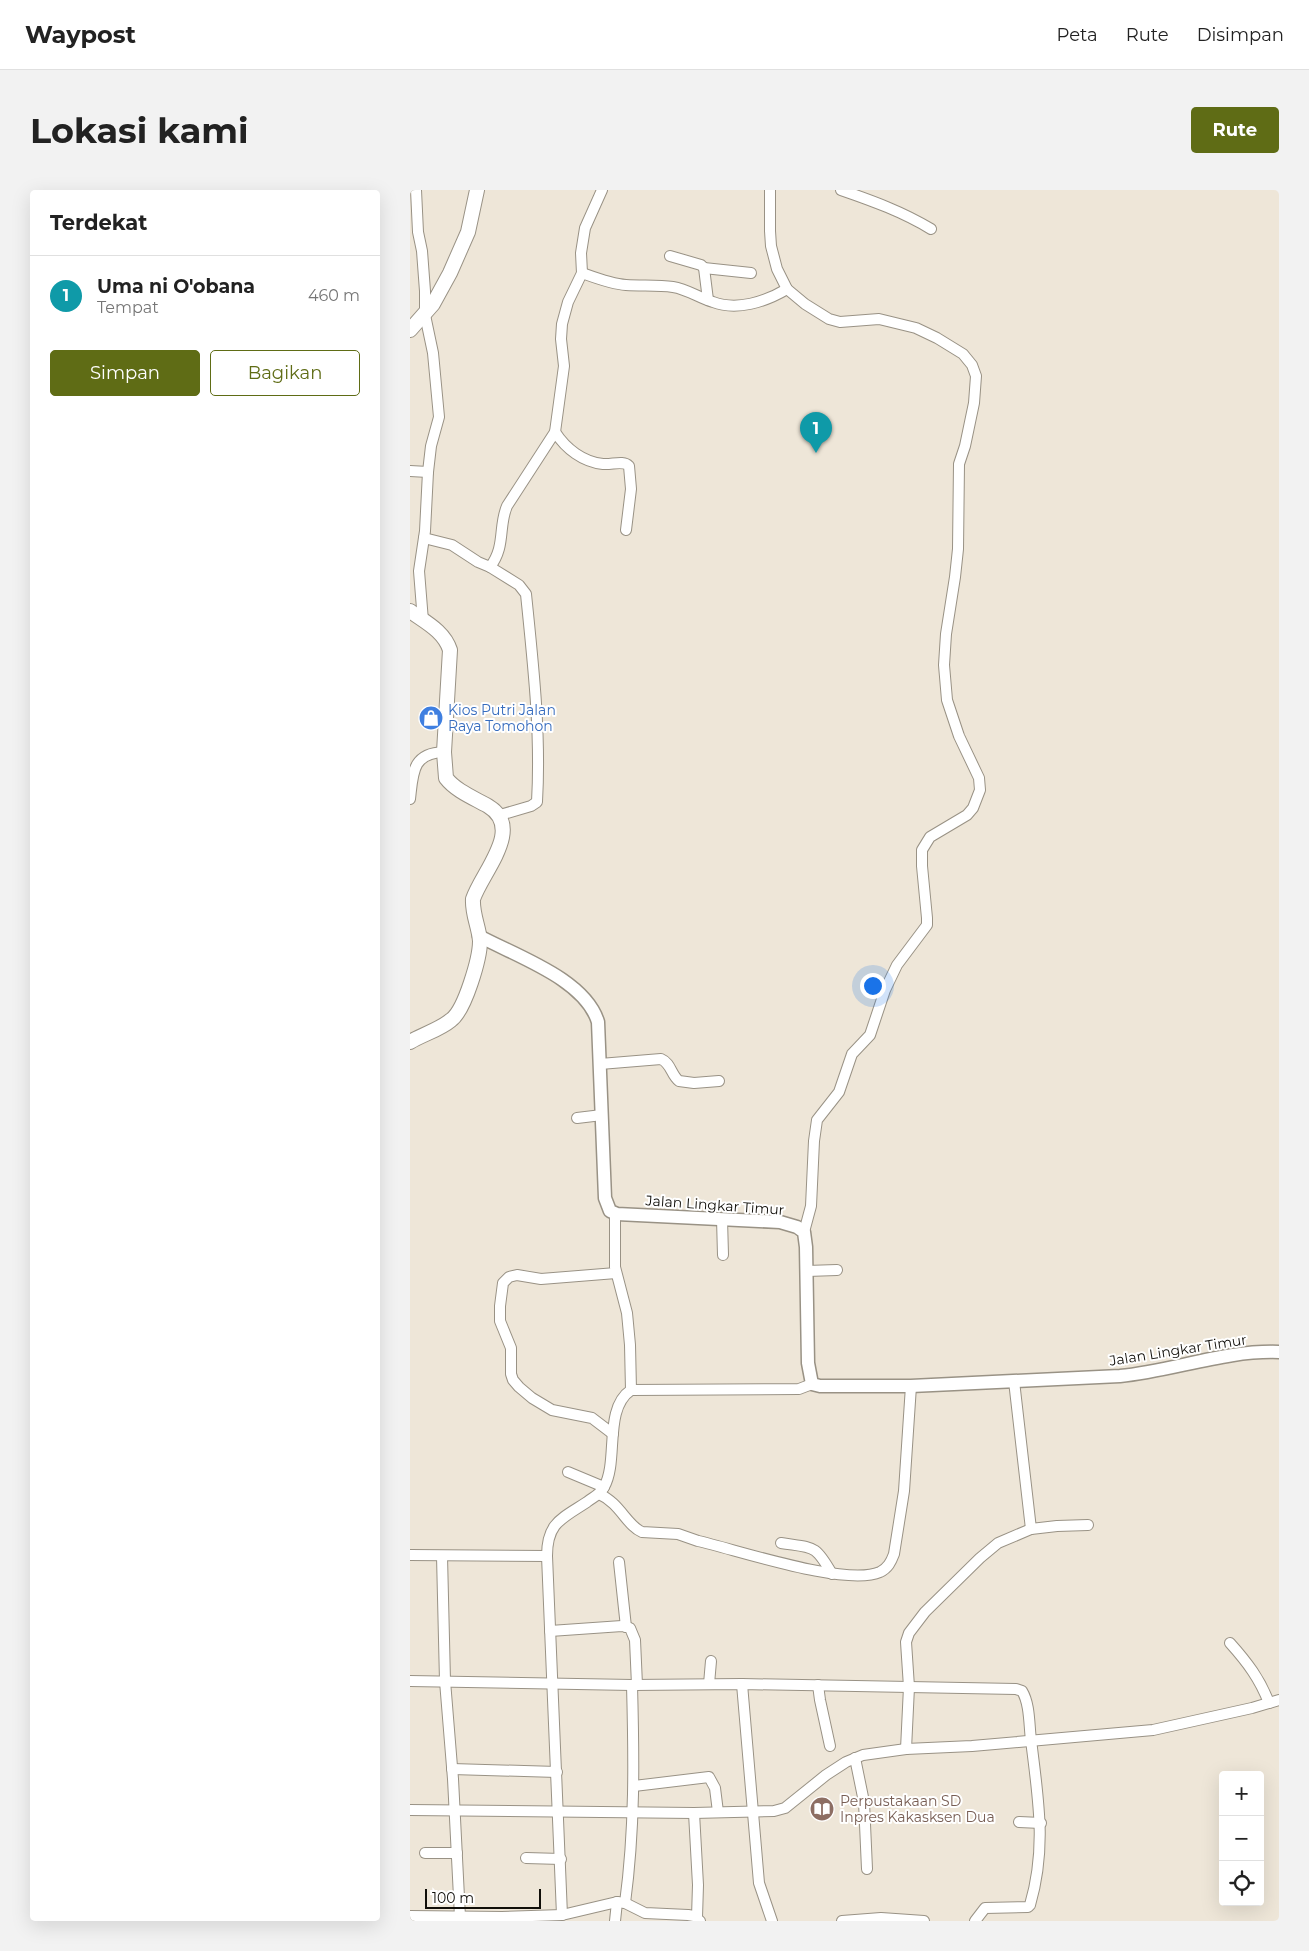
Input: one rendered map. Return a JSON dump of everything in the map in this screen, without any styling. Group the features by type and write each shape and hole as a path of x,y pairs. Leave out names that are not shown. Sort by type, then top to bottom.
{"highway":[{"path":"416,322 450,273 468,232 477,190"},
{"path":"410,610 441,634 447,640 450,650 444,752 446,778 448,782 496,811 504,824 503,838 473,899 473,910 480,936 478,956 460,1012 448,1023 410,1042"}],"main road":[{"path":"480,936 546,970 579,992 596,1016 598,1022 605,1198 610,1211 615,1213"},
{"name":"Jalan Lingkar Timur","path":"615,1213 780,1222 797,1227 804,1232"},
{"path":"804,1232 806,1239 808,1364 812,1384"},
{"name":"Jalan Lingkar Timur","path":"812,1384 820,1386 912,1386 1140,1374 1232,1356 1279,1352"}],"street":[{"path":"416,190 414,240 423,267 416,322 434,353 439,417 431,446 424,538 419,571 423,621"},
{"path":"490,567 500,549 504,513 507,506 555,432 564,366 561,340 562,324 568,302 582,273 581,253 585,228 602,190"},
{"path":"770,190 771,246 777,269 787,289 805,304 829,319 840,322 879,319 916,328 963,354 972,365 976,376 974,403 959,464 958,549 946,634 944,680 947,700 960,736 979,778 978,797 967,815 930,837 922,850 927,925 897,966 885,990 870,1035 852,1054 839,1092 817,1120 812,1158 811,1206 804,1232"},
{"path":"841,190 910,216 931,229"},
{"path":"670,256 704,268 751,272"},
{"path":"704,268 708,300"},
{"path":"582,273 613,283 680,288 725,305 750,304 773,297 787,289"},
{"path":"555,432 568,448 586,459 604,464 625,463 629,466 630,490 626,530"},
{"path":"410,471 428,472"},
{"path":"424,538 452,545 519,585 526,594 537,716 539,770 537,802 531,806 500,815"},
{"path":"410,799 413,777 418,761 429,753 444,752"},
{"path":"600,1064 661,1059 667,1063 673,1075 679,1081 694,1083 719,1081"},
{"path":"578,1118 602,1115"},
{"path":"615,1213 616,1273 627,1313 631,1390"},
{"path":"722,1219 723,1255"},
{"path":"806,1271 837,1270"},
{"path":"613,1434 592,1418 552,1410 519,1387 511,1374 511,1348 499,1314 504,1283 513,1276 541,1279 616,1273"},
{"path":"1014,1382 1032,1530"},
{"path":"562,1915 547,1556 547,1545 551,1530 563,1518 602,1491 609,1474 617,1412 626,1393 631,1390 799,1389 812,1384"},
{"path":"568,1472 602,1491 637,1530 642,1532 683,1535 698,1541 832,1574 860,1576 880,1572 891,1563 904,1491 912,1386"},
{"path":"906,1749 909,1687 906,1642 908,1633 916,1622 967,1570 998,1543 1032,1530 1057,1526 1088,1525"},
{"path":"781,1543 813,1548 824,1559 832,1574"},
{"path":"410,1555 547,1556"},
{"path":"442,1556 445,1681 455,1809 460,1917"},
{"path":"619,1562 626,1627"},
{"path":"550,1631 626,1627 632,1630 635,1640 633,1812 621,1903 615,1921"},
{"path":"410,1810 694,1813 774,1810 785,1808 826,1775 855,1758 906,1749 1031,1741 1161,1729 1274,1702 1252,1669 1230,1642"},
{"path":"709,1684 711,1661"},
{"path":"410,1680 634,1685 818,1685 1022,1691 1028,1715 1041,1823 1040,1856 1030,1905 1021,1908 985,1908 975,1921"},
{"path":"742,1684 760,1883 772,1921"},
{"path":"818,1685 830,1746"},
{"path":"855,1758 864,1802 867,1869"},
{"path":"452,1769 557,1772"},
{"path":"634,1786 709,1777 715,1788 718,1812"},
{"path":"410,1916 562,1915 621,1903 645,1913 688,1915 698,1919 698,1878 694,1813"},
{"path":"1019,1822 1041,1823"},
{"path":"425,1853 457,1853"},
{"path":"526,1858 561,1859"},
{"path":"849,1921 881,1918 924,1921"}],"place":[{"name":"Uma ni O'obana","path":"816,453"},
{"name":"Kios Putri Jalan Raya Tomohon","path":"431,718"},
{"name":"Perpustakaan SD Inpres Kakasksen Dua","path":"822,1809"}]}
